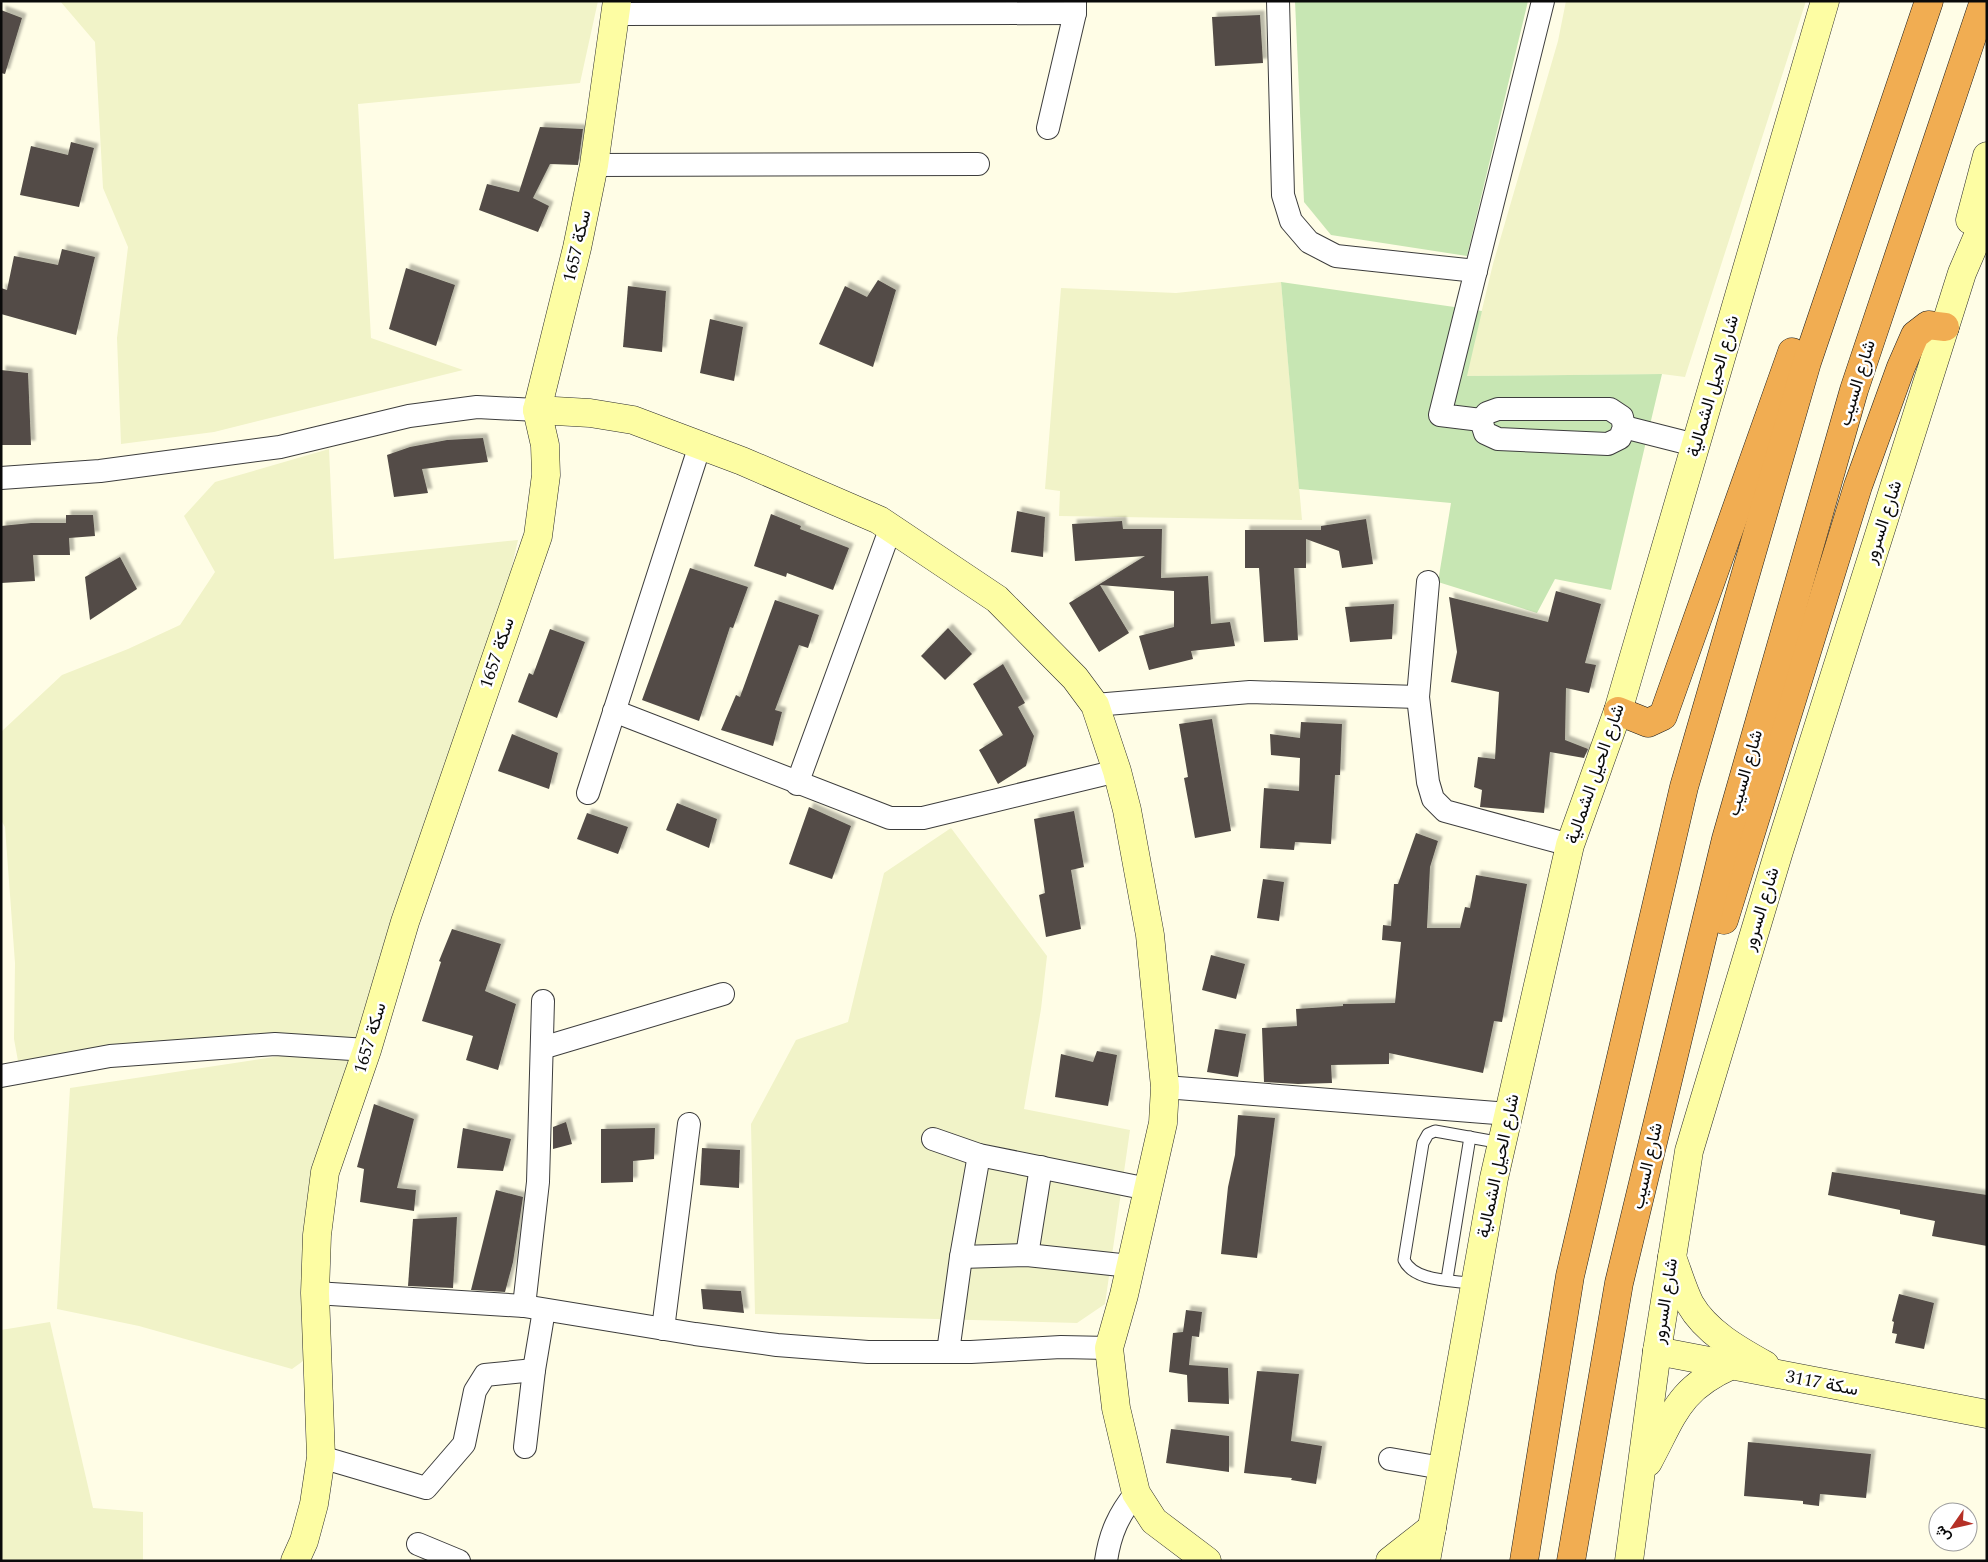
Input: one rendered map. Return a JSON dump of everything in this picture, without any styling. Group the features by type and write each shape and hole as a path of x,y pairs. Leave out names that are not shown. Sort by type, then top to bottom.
{"highway":[{"path":"1618,711 1648,723 1663,716 1914,1"},
{"path":"1524,1561 1570,1276 1684,788 1807,362 1929,1"},
{"name":"شارع السيب","path":"1571,1561 1619,1283 1726,839 1854,390 1984,1"},
{"path":"1670,1069 1685,1045 1858,486 1901,367 1915,335 1928,325 1945,327"}],"street":[{"path":"1278,1 1282,195 1290,221 1308,242 1336,256 1476,271"},
{"path":"1481,420 1440,415 1543,1"},
{"name":"شارع الحيل الشمالية","path":"1426,1561 1502,1142 1570,846 1618,711 1825,1"},
{"path":"615,8 1075,7 1048,128"},
{"name":"سكة 1657","path":"295,1561 304,1541 314,1504 321,1457 315,1293 317,1235 326,1172 367,1050 405,922 538,536 546,476 545,445 537,410 577,248 594,165 615,8"},
{"name":"شارع السرور","path":"1962,273 1967,231 1987,156"},
{"path":"594,165 978,164"},
{"name":"شارع السرور","path":"1629,1561 1657,1351 1689,1151 1778,851 1962,273 1977,238 1987,203"},
{"path":"1,478 100,471 280,447 409,416 477,407 590,412 633,420 700,445 870,516 890,527 997,599 1075,678 1095,705 1117,771 1127,810 1150,935 1165,1088 1163,1123 1109,1348 1116,1408 1136,1493 1154,1521 1206,1561"},
{"path":"1498,409 1610,409 1622,417 1624,427 1620,438 1608,444 1498,439 1485,433 1481,420 1487,413 1498,409"},
{"path":"1624,427 1695,445"},
{"path":"588,793 700,445"},
{"path":"797,784 890,527"},
{"path":"1428,582 1418,697 1428,782 1433,799 1444,811 1570,846"},
{"path":"1095,705 1250,692 1418,697"},
{"path":"614,711 797,784 890,818 923,818 1117,771"},
{"path":"542,1048 723,994"},
{"path":"525,1447 534,1370 534,1308 543,1001"},
{"path":"1,1076 110,1056 275,1044 367,1050"},
{"path":"1165,1088 1509,1114"},
{"path":"663,1330 688,1124"},
{"path":"933,1139 980,1155 1148,1189"},
{"path":"948,1352 961,1257 980,1155"},
{"path":"1027,1255 1041,1168"},
{"path":"961,1257 1027,1255 1130,1266"},
{"path":"1672,1256 1691,1305 1710,1329 1739,1351 1781,1375"},
{"path":"315,1293 534,1308 663,1330 786,1346 868,1352 948,1352 1061,1347 1109,1348"},
{"name":"سكة 3117","path":"1657,1351 1987,1414"},
{"path":"1640,1477 1678,1405 1692,1388 1710,1375 1732,1366"},
{"path":"321,1457 426,1488 464,1444 475,1391 485,1375 534,1370"},
{"path":"1390,1459 1442,1468"},
{"path":"1106,1561 1109,1538 1120,1513 1136,1493"},
{"path":"1390,1561 1432,1528"},
{"path":"418,1544 459,1561"}],"lane":[{"path":"1475,1284 1418,1274 1408,1268 1404,1260 1423,1143 1428,1134 1435,1131 1502,1142"},
{"path":"1447,1279 1470,1137"}],"green space":[{"path":"60,1 598,1 580,83 358,104 371,338 463,370 214,432 121,444 117,338 128,247 103,188 95,42"},
{"path":"1295,1 1528,1 1467,256 1331,235 1304,202"},
{"path":"1566,1 1806,1 1685,377 1662,374 1466,376 1493,264 1558,41"},
{"path":"1281,282 1302,520 1059,516 1060,491 1045,489 1061,288 1176,293"},
{"path":"1281,282 1482,311 1467,376 1662,374 1611,590 1555,579 1537,613 1438,582 1451,503 1299,489"},
{"path":"329,449 334,559 518,540 498,626 359,1044 147,1051 18,1061 14,1039 15,963 5,827 1,820 1,732 62,675 128,649 180,625 215,572 184,516 215,482"},
{"path":"951,828 1047,956 1041,1009 1024,1109 1130,1130 1105,1304 1077,1323 755,1314 751,1124 796,1040 848,1022 884,873"},
{"path":"287,1055 349,1060 306,1225 306,1359 292,1369 139,1326 57,1309 70,1088"},
{"path":"50,1322 93,1508 143,1512 143,1561 1,1561 1,1330"}],"building":[{"path":"1,10 22,18 5,74 1,73"},
{"path":"1260,15 1263,63 1215,66 1212,17"},
{"path":"540,127 583,129 578,165 550,164 533,198 549,206 538,232 479,210 487,184 519,192"},
{"path":"71,142 94,148 79,207 20,195 31,146 68,155"},
{"path":"62,249 95,257 76,335 1,314 1,288 7,290 14,256 58,265"},
{"path":"406,268 455,285 436,346 389,329"},
{"path":"878,280 896,290 873,367 819,344 845,286 867,297"},
{"path":"628,286 666,291 662,352 623,347"},
{"path":"710,319 743,327 734,381 700,373"},
{"path":"1,370 28,373 31,445 1,445"},
{"path":"483,438 488,462 422,469 428,493 394,497 387,455 410,447 447,440"},
{"path":"1017,511 1045,517 1043,557 1011,552"},
{"path":"771,514 801,526 800,529 849,548 833,590 787,573 786,577 754,566"},
{"path":"66,515 93,515 95,536 69,538 70,555 33,555 35,581 1,583 1,526 31,523 66,523"},
{"path":"1366,519 1373,564 1342,568 1339,551 1306,539 1306,568 1294,568 1298,640 1264,642 1259,568 1245,568 1245,530 1321,530 1321,526"},
{"path":"1122,521 1123,529 1162,529 1161,578 1208,576 1211,624 1230,622 1235,646 1191,651 1193,659 1149,670 1139,636 1174,627 1174,591 1100,585 1129,633 1099,652 1069,603 1145,556 1075,561 1072,524"},
{"path":"120,557 137,589 90,620 85,577"},
{"path":"690,568 748,587 733,628 730,627 699,721 642,700"},
{"path":"1556,591 1601,604 1585,663 1596,665 1589,693 1566,688 1565,740 1588,749 1584,758 1550,752 1544,813 1480,807 1482,790 1474,787 1478,757 1495,759 1499,692 1451,682 1457,652 1449,597 1548,622"},
{"path":"775,600 819,615 808,648 799,645 775,710 782,712 773,746 721,730 736,695 740,697"},
{"path":"1394,604 1392,639 1350,642 1345,607"},
{"path":"948,628 972,654 945,680 921,656"},
{"path":"550,629 585,642 557,718 518,702 529,673 533,675"},
{"path":"1003,664 1025,703 1018,707 1034,736 1026,766 998,784 979,750 1003,735 973,684"},
{"path":"1212,719 1231,831 1195,838 1184,778 1188,777 1179,724"},
{"path":"1301,722 1342,724 1340,775 1335,775 1331,844 1295,842 1294,850 1260,848 1264,788 1299,791 1300,758 1271,755 1270,734 1300,738"},
{"path":"512,734 558,753 549,789 498,771"},
{"path":"677,803 717,819 709,848 666,830"},
{"path":"809,807 851,826 832,879 789,864"},
{"path":"1074,811 1084,867 1071,870 1081,929 1046,937 1039,895 1045,893 1034,819"},
{"path":"587,813 628,827 618,854 577,839"},
{"path":"1416,833 1438,841 1430,867 1427,928 1460,928 1465,907 1470,908 1476,875 1527,884 1502,1022 1494,1021 1483,1073 1389,1053 1389,1064 1331,1065 1332,1083 1264,1082 1262,1028 1297,1026 1296,1009 1343,1006 1343,1004 1395,1003 1401,942 1382,940 1383,925 1391,926 1394,884 1398,884"},
{"path":"1263,879 1284,882 1279,921 1257,918"},
{"path":"452,929 501,944 485,991 516,1004 498,1070 466,1060 473,1036 422,1021 441,962 439,961"},
{"path":"1211,955 1245,964 1236,999 1202,990"},
{"path":"1215,1029 1246,1034 1238,1077 1207,1072"},
{"path":"1097,1051 1117,1055 1108,1106 1055,1097 1061,1054 1093,1062"},
{"path":"374,1104 414,1119 397,1188 416,1190 414,1211 360,1202 364,1169 357,1167"},
{"path":"1238,1115 1275,1118 1257,1258 1221,1254 1228,1187 1235,1155"},
{"path":"566,1122 572,1144 553,1149 553,1127"},
{"path":"463,1128 511,1139 503,1171 457,1168"},
{"path":"655,1128 654,1159 633,1161 633,1182 601,1183 601,1129"},
{"path":"702,1148 740,1150 739,1188 700,1185"},
{"path":"1832,1172 1987,1195 1987,1246 1932,1236 1935,1221 1900,1214 1900,1210 1828,1195"},
{"path":"496,1190 523,1197 513,1262 505,1292 471,1290"},
{"path":"457,1217 453,1288 408,1286 413,1219"},
{"path":"701,1289 741,1291 744,1313 703,1309"},
{"path":"1899,1294 1934,1303 1924,1349 1895,1343 1897,1334 1892,1333 1894,1322 1892,1321"},
{"path":"1186,1310 1202,1312 1199,1337 1192,1336 1189,1365 1228,1368 1229,1404 1188,1402 1187,1375 1169,1372 1173,1333 1183,1332"},
{"path":"1257,1371 1299,1374 1291,1441 1322,1446 1316,1484 1291,1480 1292,1478 1244,1473"},
{"path":"1171,1429 1229,1436 1229,1472 1166,1463"},
{"path":"1748,1442 1871,1454 1866,1498 1820,1494 1819,1506 1803,1504 1803,1501 1744,1496"}]}
